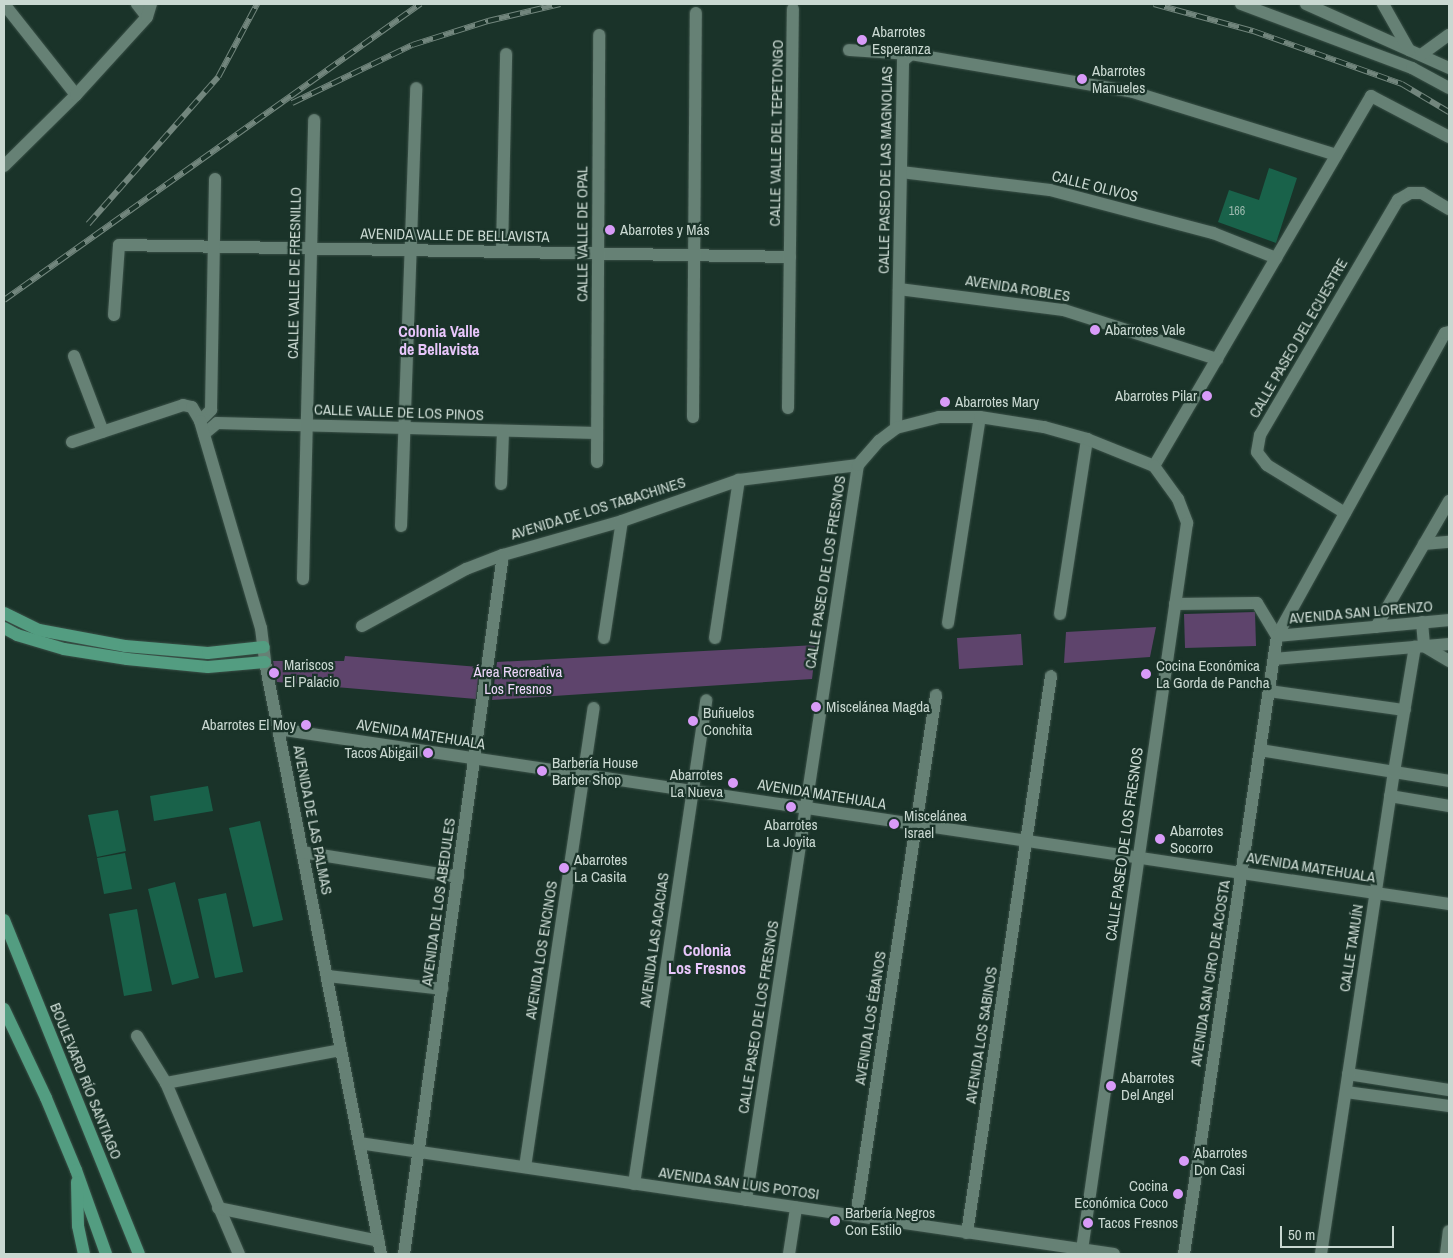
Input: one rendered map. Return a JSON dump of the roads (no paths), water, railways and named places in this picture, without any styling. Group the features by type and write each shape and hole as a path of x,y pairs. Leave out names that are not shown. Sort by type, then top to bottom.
{"main road":[{"path":"4,614 39,630 125,646 208,653 264,647"},
{"path":"4,628 17,635 64,649 127,659 208,667 265,662"},
{"name":"BOULEVARD RÍO SANTIAGO","path":"4,920 140,1254"},
{"path":"4,1009 46,1098 76,1170 106,1254"},
{"path":"76,1170 78,1226 84,1254"}],"street":[{"path":"4,4 76,95"},
{"path":"137,4 147,17"},
{"path":"4,166 76,95 147,17 151,4"},
{"path":"1241,4 1412,68 1449,88"},
{"path":"1306,4 1449,68"},
{"path":"1383,4 1415,52"},
{"name":"CALLE VALLE DEL TEPETONGO","path":"788,408 793,10"},
{"path":"694,417 696,13"},
{"name":"CALLE VALLE DE OPAL","path":"597,462 599,35"},
{"path":"1415,52 1449,35"},
{"path":"849,50 911,54"},
{"path":"502,252 506,54"},
{"name":"CALLE PASEO DE LAS MAGNOLIAS","path":"896,428 903,61 911,54 1133,92 1336,155"},
{"path":"401,526 416,88"},
{"path":"1154,466 1371,96 1449,137"},
{"name":"CALLE VALLE DE FRESNILLO","path":"303,579 314,120"},
{"name":"CALLE OLIVOS","path":"900,172 1050,190 1213,234 1276,258"},
{"path":"202,428 211,410 215,179"},
{"name":"CALLE PASEO DEL ECUESTRE","path":"1345,513 1267,465 1257,452 1260,435 1398,200 1410,192 1422,193 1449,210"},
{"name":"AVENIDA VALLE DE BELLAVISTA","path":"114,315 119,245 790,257"},
{"name":"AVENIDA ROBLES","path":"898,289 1064,310 1216,358"},
{"path":"1277,636 1445,333 1449,332"},
{"path":"72,442 103,432 74,356"},
{"name":"AVENIDA DE LAS PALMAS","path":"103,432 183,405 192,407 202,428 236,536 261,628 265,662 381,1254"},
{"name":"CALLE PASEO DE LOS FRESNOS","path":"746,1200 858,464 879,441 896,428 939,417 980,417 1044,427 1087,438 1154,466 1178,499 1187,523 1082,1250"},
{"path":"948,622 980,417"},
{"name":"CALLE VALLE DE LOS PINOS","path":"202,428 218,423 597,434"},
{"path":"501,484 503,431"},
{"path":"1060,614 1087,438"},
{"name":"AVENIDA DE LOS TABACHINES","path":"362,626 466,569 503,554 622,521 739,480 858,464"},
{"path":"716,638 739,480"},
{"path":"1376,627 1449,501"},
{"path":"604,638 622,521"},
{"path":"1424,544 1449,542"},
{"name":"AVENIDA DE LOS ABEDULES","path":"404,1254 503,554"},
{"name":"AVENIDA SAN LORENZO","path":"1175,604 1257,603 1277,636 1449,620"},
{"name":"CALLE TAMUÍN","path":"1321,1254 1390,796 1404,710 1420,647 1422,622"},
{"name":"AVENIDA SAN CIRO DE ACOSTA","path":"1184,1254 1277,636"},
{"path":"1274,659 1449,644"},
{"path":"1420,647 1449,661"},
{"name":"AVENIDA LOS SABINOS","path":"968,1233 1051,676"},
{"path":"1269,691 1404,710"},
{"name":"AVENIDA LOS ÉBANOS","path":"856,1216 936,695"},
{"name":"AVENIDA LAS ACACIAS","path":"634,1184 706,700"},
{"name":"AVENIDA LOS ENCINOS","path":"525,1168 594,708"},
{"name":"AVENIDA MATEHUALA","path":"278,729 1449,904"},
{"path":"1260,750 1449,781"},
{"path":"1390,796 1449,806"},
{"path":"302,852 458,877"},
{"path":"327,976 442,990"},
{"path":"137,1036 166,1083 239,1254"},
{"path":"166,1083 341,1050"},
{"path":"1348,1074 1449,1090"},
{"path":"1346,1092 1449,1106"},
{"name":"AVENIDA SAN LUIS POTOSI","path":"359,1143 1114,1254"},
{"path":"218,1208 378,1241"},
{"path":"789,1254 796,1208"},
{"path":"1446,1254 1449,1231"}],"railway":[{"path":"88,224 218,77 257,4"},
{"path":"4,300 420,4"},
{"path":"292,103 412,45 488,21 560,4"},
{"path":"1154,4 1253,31 1402,84 1449,112"}],"place":[{"name":"Abarrotes Esperanza","path":"862,40"},
{"name":"Abarrotes Manueles","path":"1082,79"},
{"name":"Abarrotes y Más","path":"610,230"},
{"name":"Abarrotes Vale","path":"1095,330"},
{"name":"Abarrotes Pilar","path":"1207,396"},
{"name":"Abarrotes Mary","path":"945,402"},
{"name":"Mariscos El Palacio","path":"274,673"},
{"name":"Cocina Económica La Gorda de Pancha","path":"1146,674"},
{"name":"Miscelánea Magda","path":"816,707"},
{"name":"Buñuelos Conchita","path":"693,721"},
{"name":"Abarrotes El Moy","path":"306,725"},
{"name":"Tacos Abigail","path":"428,753"},
{"name":"Barbería House Barber Shop","path":"542,771"},
{"name":"Abarrotes La Nueva","path":"733,783"},
{"name":"Abarrotes La Joyita","path":"791,807"},
{"name":"Miscelánea Israel","path":"894,824"},
{"name":"Abarrotes Socorro","path":"1160,839"},
{"name":"Abarrotes La Casita","path":"564,868"},
{"name":"Abarrotes Del Angel","path":"1111,1086"},
{"name":"Abarrotes Don Casi","path":"1184,1161"},
{"name":"Cocina Económica Coco","path":"1178,1194"},
{"name":"Barbería Negros Con Estilo","path":"835,1221"},
{"name":"Tacos Fresnos","path":"1088,1223"}],"district":[{"name":"Colonia Valle de Bellavista","path":"439,340"},
{"name":"Colonia Los Fresnos","path":"707,959"}],"park label":[{"name":"Área Recreativa Los Fresnos","path":"518,680"}]}
